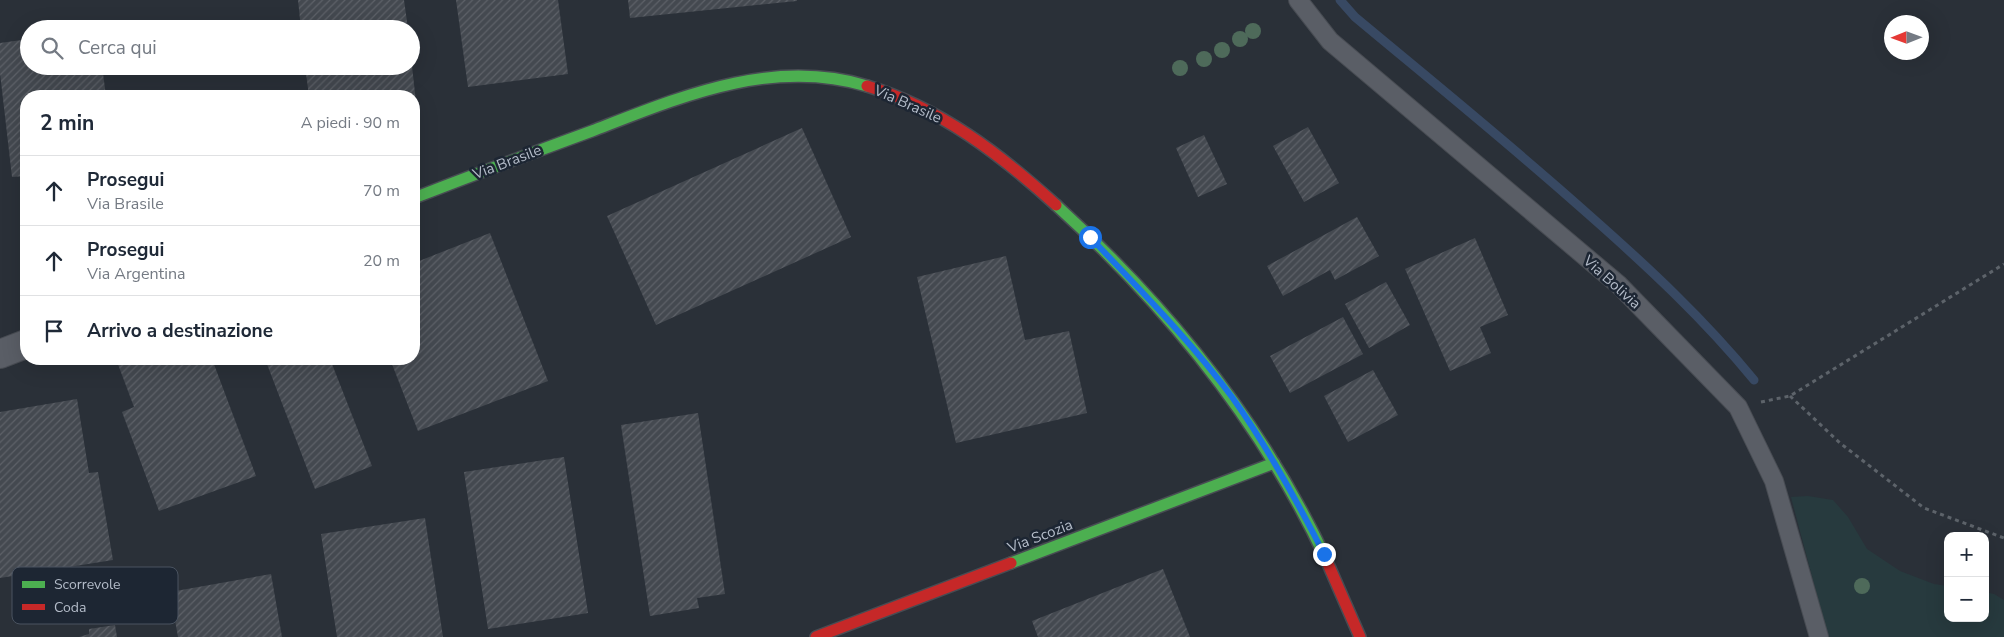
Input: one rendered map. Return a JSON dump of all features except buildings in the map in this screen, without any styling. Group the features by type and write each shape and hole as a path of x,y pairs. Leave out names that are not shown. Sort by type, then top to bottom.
{"street":[{"name":"Via Brasile","path":"420,196 654,107 734,83 798,75 821,76 862,84 901,99 961,130 1002,158 1045,194 1090,237 1194,351 1232,397 1274,463 1324,554 1360,637"},
{"path":"0,354 20,346"},
{"name":"Via Scozia","path":"816,637 1274,463"}],"lane":[{"name":"Via Bolivia","path":"1298,0 1330,40 1619,285 1738,407 1774,481 1819,637"}],"path":[{"path":"2004,264 1790,396 1840,442 1924,508 2004,538"}],"green space":[{"path":"1808,496 1833,500 1848,517 1867,549 1900,571 1934,584 1944,585 1944,622 1989,622 1989,593 2004,600 2004,637 1828,637 1791,497"}],"waterway":[{"path":"1340,0 1355,17 1472,114 1632,253 1695,314 1754,380"}],"traffic: fast":[{"path":"420,196 659,106 727,85 761,79 796,76 832,78 867,86"},
{"path":"1056,205 1097,243 1135,283 1173,324 1208,368 1241,412 1271,459 1300,507 1325,557"},
{"path":"1011,563 1274,463"}],"traffic: jam":[{"path":"867,86 894,95 919,107 968,135 1013,168 1056,205"},
{"path":"1325,557 1360,637"},
{"path":"816,637 1011,563"}],"route":[{"path":"1090,237 1182,336 1232,397 1274,463 1324,554"}]}
